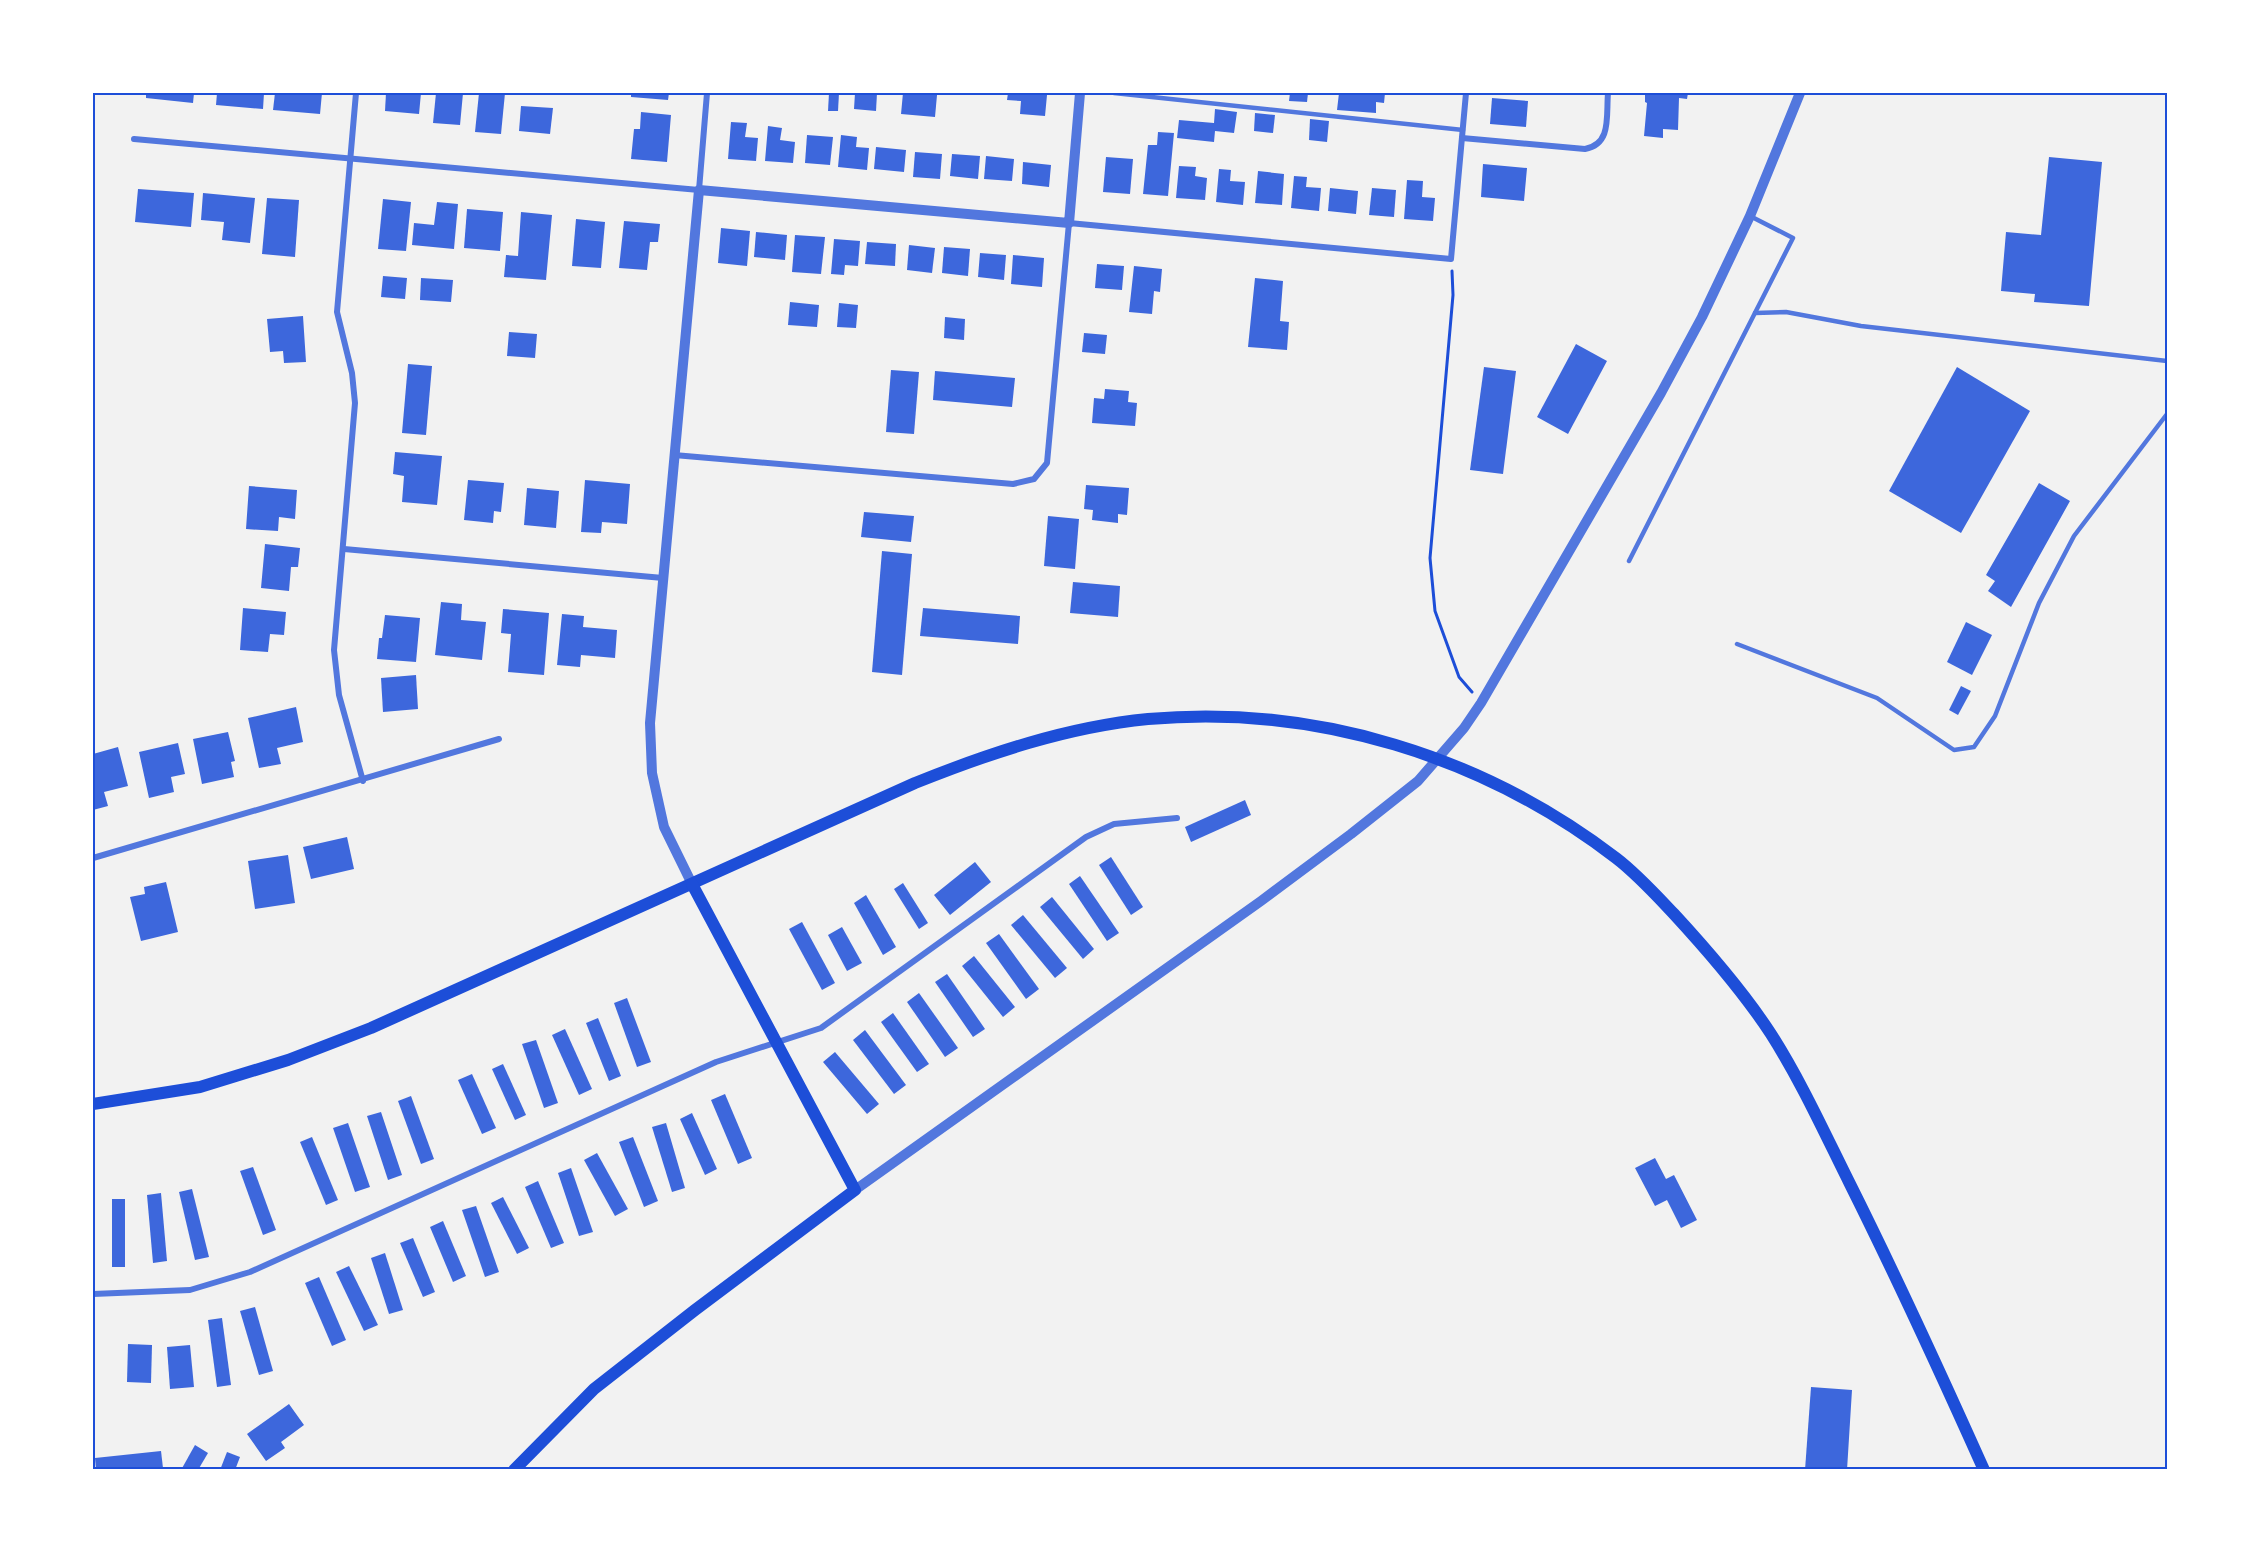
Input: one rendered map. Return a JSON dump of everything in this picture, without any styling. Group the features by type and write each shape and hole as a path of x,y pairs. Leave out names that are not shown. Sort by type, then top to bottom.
{"main road":[{"path":"93,1104 200,1087 288,1060 371,1028 915,783 980,757 1056,735 1144,720 1207,716 1266,718 1320,726 1373,738 1426,754 1526,799 1573,827 1620,861 1661,900 1708,952 1772,1036 1823,1130 1872,1228 1984,1470"},
{"path":"513,1470 594,1389 855,1190 693,884"}],"street":[{"path":"356,93 338,312 352,373 355,403 334,650 339,695 363,781"},
{"path":"693,884 664,826 652,773 650,723 707,93"},
{"path":"674,455 1013,484 1034,479 1047,463 1080,93"},
{"path":"134,139 1069,222 1451,259 1466,93"},
{"path":"1462,138 1586,149 1597,147 1604,139 1608,93"},
{"path":"855,1190 1351,834 1418,781 1464,728 1481,703 1661,393 1702,317 1750,216 1800,93"},
{"path":"344,549 663,578"},
{"path":"93,858 499,740"},
{"path":"93,1294 190,1290 250,1272 716,1062 821,1028 1086,837 1114,824 1177,818"}],"lane":[{"path":"1114,93 1463,130"},
{"path":"1629,561 1793,238 1750,216"},
{"path":"1755,313 1786,312 1861,326 2167,361"},
{"path":"1737,644 1877,698 1954,750 1974,747 1995,716 2039,603 2074,536 2167,414"}],"path":[{"path":"1451,259 1453,295 1430,558 1435,611 1459,677 1481,703"}],"building":[{"path":"146,93 194,93 193,103 146,98"},
{"path":"217,93 264,93 263,109 216,105"},
{"path":"275,93 322,93 320,114 273,110"},
{"path":"386,93 421,93 419,114 385,111"},
{"path":"436,93 463,93 460,125 433,123"},
{"path":"479,93 505,93 501,134 475,132"},
{"path":"631,93 669,93 668,100 631,97"},
{"path":"829,93 839,93 838,111 828,111"},
{"path":"855,93 877,93 876,111 854,109"},
{"path":"903,93 937,95 935,117 901,114"},
{"path":"1008,93 1047,95 1045,116 1020,114 1021,101 1007,100"},
{"path":"1290,93 1308,93 1307,102 1289,101"},
{"path":"1339,93 1385,93 1384,103 1376,102 1376,113 1337,110"},
{"path":"1645,93 1688,93 1687,99 1679,98 1678,130 1663,129 1663,138 1644,136 1647,103"},
{"path":"1492,98 1528,101 1526,127 1490,124"},
{"path":"521,106 553,108 550,134 519,131"},
{"path":"1215,109 1237,112 1234,133 1215,131 1214,142 1177,138 1179,120 1214,123"},
{"path":"641,112 671,115 667,162 631,159 634,129 640,129"},
{"path":"1255,113 1275,115 1273,133 1254,131"},
{"path":"1310,119 1329,121 1327,142 1309,140"},
{"path":"731,122 747,123 745,137 758,138 756,161 728,159"},
{"path":"768,126 782,128 780,140 795,142 793,163 765,161"},
{"path":"1158,132 1174,133 1168,196 1143,194 1148,145 1157,145"},
{"path":"807,135 833,137 830,165 805,163"},
{"path":"841,135 857,137 856,147 869,148 867,170 838,167"},
{"path":"876,147 906,150 904,172 874,169"},
{"path":"915,152 942,154 940,179 913,177"},
{"path":"952,154 980,156 978,179 950,176"},
{"path":"986,156 1014,159 1012,181 984,179"},
{"path":"1106,157 1133,159 1130,194 1103,192"},
{"path":"2049,157 2102,162 2089,306 2034,302 2035,294 2001,291 2006,232 2041,235"},
{"path":"1023,162 1051,165 1049,187 1022,184"},
{"path":"1483,164 1527,168 1524,201 1481,197"},
{"path":"1179,166 1196,167 1195,176 1207,178 1205,200 1176,198"},
{"path":"1219,169 1231,170 1230,181 1245,182 1243,205 1216,202"},
{"path":"1258,171 1284,174 1282,205 1255,203"},
{"path":"1294,176 1307,177 1306,187 1321,188 1319,211 1291,208"},
{"path":"1407,180 1423,181 1422,197 1435,198 1433,221 1404,219"},
{"path":"1330,188 1358,191 1356,214 1328,211"},
{"path":"1372,188 1396,190 1394,217 1369,215"},
{"path":"138,189 194,193 191,227 135,222"},
{"path":"203,193 255,198 250,243 222,240 224,222 201,220"},
{"path":"267,198 299,200 295,257 262,254"},
{"path":"383,199 411,202 406,251 378,249"},
{"path":"437,202 458,204 454,249 412,245 414,223 434,225"},
{"path":"467,209 503,212 500,251 464,248"},
{"path":"521,212 552,215 546,280 504,277 506,255 518,256"},
{"path":"576,219 605,222 601,268 572,266"},
{"path":"624,221 660,224 658,242 650,242 647,270 619,268"},
{"path":"721,228 750,231 747,266 718,263"},
{"path":"756,232 787,235 785,260 754,257"},
{"path":"795,235 825,237 821,274 792,272"},
{"path":"834,239 860,241 858,266 845,265 844,275 831,274"},
{"path":"867,242 896,244 895,266 865,264"},
{"path":"909,245 935,248 932,273 907,270"},
{"path":"944,247 970,249 968,276 942,273"},
{"path":"980,253 1006,255 1004,280 978,277"},
{"path":"1013,255 1044,258 1042,287 1011,284"},
{"path":"1097,264 1124,266 1122,290 1095,288"},
{"path":"1134,266 1162,269 1160,292 1154,291 1152,314 1129,312"},
{"path":"383,276 407,278 405,299 381,297"},
{"path":"421,278 453,280 451,302 420,300"},
{"path":"1255,278 1283,281 1280,321 1289,322 1287,350 1248,347"},
{"path":"790,302 819,305 817,327 788,325"},
{"path":"839,303 858,305 856,328 837,327"},
{"path":"303,316 306,362 284,363 283,351 270,352 267,319"},
{"path":"945,317 965,319 964,340 944,338"},
{"path":"509,332 537,334 535,358 507,356"},
{"path":"1084,333 1107,335 1105,354 1082,352"},
{"path":"1576,344 1607,361 1568,434 1537,417"},
{"path":"408,364 432,366 426,435 402,433"},
{"path":"1484,367 1516,371 1503,474 1470,470"},
{"path":"1957,367 2030,411 1961,533 1889,491"},
{"path":"891,370 919,372 914,434 886,432"},
{"path":"935,371 1015,378 1012,407 933,400"},
{"path":"1105,389 1129,391 1128,402 1137,403 1135,426 1092,423 1094,398 1104,399"},
{"path":"395,452 442,456 437,505 402,502 404,476 393,474"},
{"path":"468,480 504,483 501,512 494,511 493,523 464,520"},
{"path":"585,480 630,484 627,524 602,522 601,533 581,532"},
{"path":"2039,483 2070,501 2011,607 1988,591 1995,581 1986,575"},
{"path":"1086,485 1129,488 1127,515 1118,514 1118,523 1092,520 1093,510 1084,509"},
{"path":"249,486 297,490 295,519 279,517 278,531 246,529"},
{"path":"527,488 559,491 556,528 524,525"},
{"path":"864,512 914,516 911,542 861,537"},
{"path":"1048,516 1079,519 1075,569 1044,566"},
{"path":"265,544 300,548 298,567 291,567 289,591 261,588"},
{"path":"882,551 912,554 902,675 872,672"},
{"path":"1073,582 1120,586 1118,617 1070,613"},
{"path":"441,602 462,604 461,620 486,622 482,660 435,655"},
{"path":"243,608 286,612 284,635 270,634 268,652 240,650"},
{"path":"923,608 1020,616 1018,644 920,636"},
{"path":"503,609 549,613 544,675 508,672 511,634 501,633"},
{"path":"562,614 584,616 583,627 617,630 615,658 581,655 580,667 557,665"},
{"path":"385,615 420,618 416,662 377,659"},
{"path":"1966,622 1992,635 1972,675 1947,662"},
{"path":"416,675 418,709 383,712 381,678"},
{"path":"1961,686 1971,691 1958,715 1949,710"},
{"path":"296,707 303,742 277,748 281,764 259,768 248,718"},
{"path":"228,732 235,761 231,762 234,777 202,784 193,739"},
{"path":"178,743 185,774 171,777 174,792 149,798 139,752"},
{"path":"118,747 128,786 104,792 108,806 93,810 93,754"},
{"path":"1245,800 1251,815 1191,842 1185,827"},
{"path":"347,837 354,869 311,879 303,847"},
{"path":"288,855 295,903 255,909 248,861"},
{"path":"1111,857 1143,907 1131,915 1099,865"},
{"path":"975,862 991,882 950,915 934,895"},
{"path":"1080,876 1119,933 1107,941 1069,884"},
{"path":"166,882 178,932 141,941 130,897 145,894 144,887"},
{"path":"903,883 928,923 919,929 894,889"},
{"path":"866,895 896,947 883,955 854,903"},
{"path":"1052,897 1094,949 1083,959 1040,907"},
{"path":"1023,915 1067,968 1055,978 1011,925"},
{"path":"802,922 835,983 822,990 789,929"},
{"path":"842,927 862,963 847,971 828,935"},
{"path":"999,934 1039,989 1026,999 986,943"},
{"path":"974,956 1015,1007 1003,1017 962,966"},
{"path":"947,974 985,1029 973,1037 935,982"},
{"path":"919,993 958,1048 945,1057 907,1002"},
{"path":"627,998 651,1062 637,1067 614,1003"},
{"path":"893,1013 929,1064 917,1072 881,1022"},
{"path":"598,1018 621,1076 609,1081 586,1023"},
{"path":"565,1029 592,1089 579,1095 552,1035"},
{"path":"865,1030 906,1085 894,1094 853,1040"},
{"path":"536,1040 558,1103 544,1108 522,1044"},
{"path":"835,1052 879,1104 867,1114 823,1062"},
{"path":"503,1064 526,1115 515,1120 492,1069"},
{"path":"472,1074 496,1128 482,1134 458,1080"},
{"path":"725,1094 752,1158 738,1164 711,1100"},
{"path":"411,1096 434,1159 421,1164 398,1101"},
{"path":"381,1112 402,1175 388,1180 367,1116"},
{"path":"692,1113 717,1169 705,1175 680,1119"},
{"path":"348,1123 370,1187 355,1192 333,1128"},
{"path":"666,1123 685,1188 672,1192 652,1127"},
{"path":"312,1137 338,1200 326,1205 300,1142"},
{"path":"633,1137 658,1201 644,1207 619,1142"},
{"path":"597,1153 628,1209 615,1216 584,1160"},
{"path":"1655,1158 1666,1179 1674,1175 1697,1220 1681,1228 1667,1200 1655,1206 1635,1168"},
{"path":"253,1167 276,1230 263,1235 240,1171"},
{"path":"571,1168 593,1232 579,1236 558,1173"},
{"path":"538,1181 564,1243 551,1248 525,1187"},
{"path":"192,1189 209,1257 195,1260 179,1192"},
{"path":"161,1193 167,1261 153,1263 147,1195"},
{"path":"503,1197 529,1248 517,1254 491,1203"},
{"path":"112,1199 125,1199 125,1267 112,1267"},
{"path":"476,1206 499,1272 485,1277 462,1210"},
{"path":"443,1221 466,1276 453,1282 430,1227"},
{"path":"413,1238 435,1292 423,1297 400,1243"},
{"path":"385,1253 403,1310 389,1314 371,1258"},
{"path":"349,1266 378,1325 364,1331 336,1272"},
{"path":"319,1277 346,1340 332,1346 305,1283"},
{"path":"255,1307 273,1371 259,1375 240,1311"},
{"path":"222,1318 231,1385 217,1387 208,1320"},
{"path":"128,1344 152,1345 151,1383 127,1382"},
{"path":"190,1345 194,1387 170,1389 167,1347"},
{"path":"1811,1387 1852,1390 1847,1470 1805,1470"},
{"path":"289,1404 304,1425 281,1442 285,1448 266,1461 247,1434"},
{"path":"195,1445 208,1453 198,1470 181,1470"},
{"path":"161,1451 163,1468 96,1470 95,1458"},
{"path":"227,1452 240,1457 235,1470 220,1470"}]}
